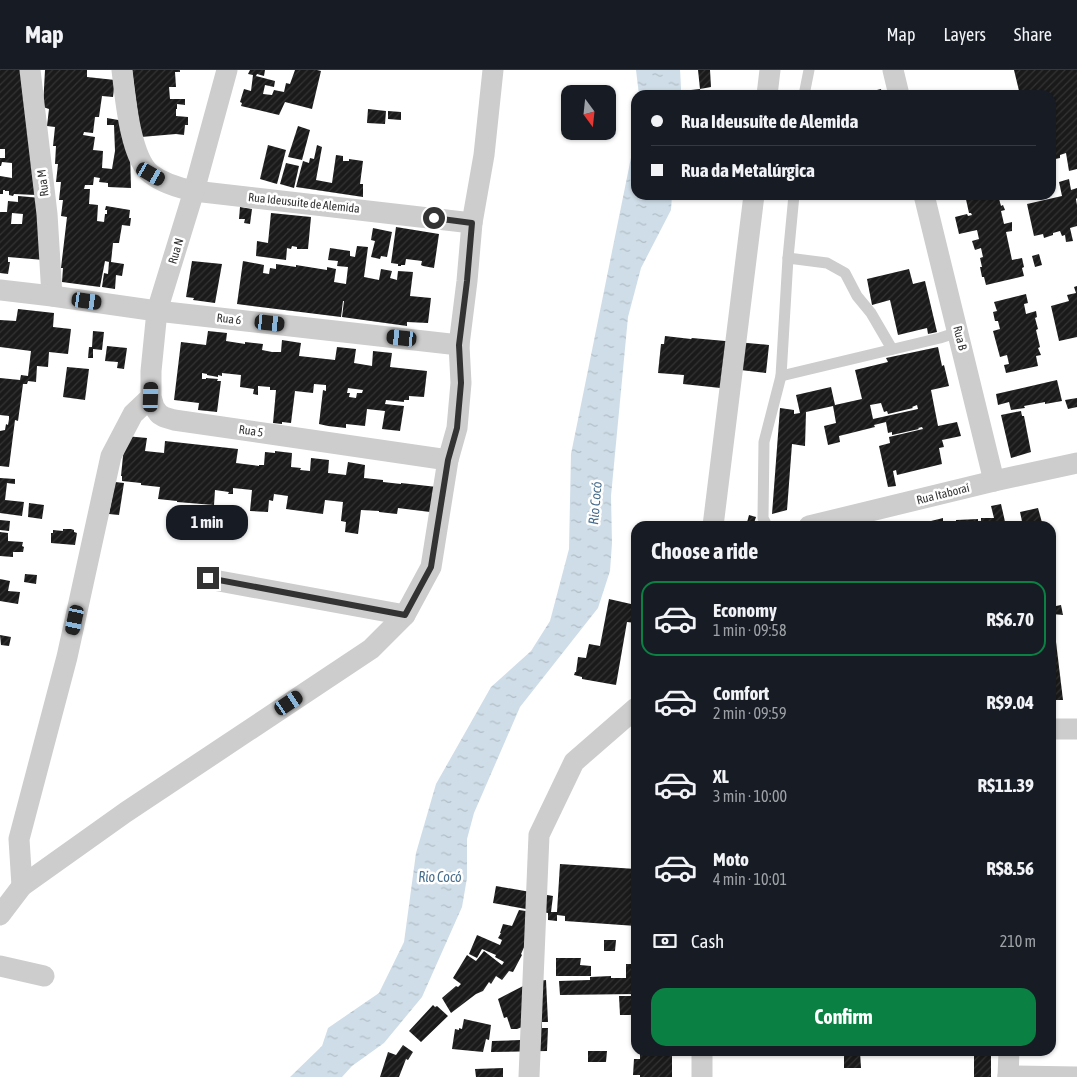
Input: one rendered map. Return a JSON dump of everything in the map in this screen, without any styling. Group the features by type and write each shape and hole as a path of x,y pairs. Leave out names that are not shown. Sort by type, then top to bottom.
{"street":[{"name":"Rua M","path":"30,70 47,214 52,296"},
{"name":"Rua Ideusuite de Alemida","path":"122,70 129,122 134,143 143,164 151,174 169,185 194,191 472,223"},
{"name":"Rua N","path":"157,311 194,191 228,70"},
{"path":"0,915 22,886 126,812 371,649 405,615 431,567 448,460 457,428 461,383 459,345 472,223 484,155 493,70"},
{"path":"768,90 770,70"},
{"path":"893,70 899,90"},
{"path":"714,521 753,200"},
{"name":"Rua B","path":"925,200 994,482"},
{"name":"Rua 6","path":"0,290 157,311 459,345"},
{"path":"22,886 19,839 67,657 111,456 133,414 151,397 151,371 157,311"},
{"name":"Rua 5","path":"151,397 154,407 159,414 174,420 448,460"},
{"name":"Rua Itaboraí","path":"830,521 1077,463"},
{"path":"208,578 405,615"},
{"path":"528,1077 539,835 574,762 631,712"},
{"path":"1056,728 1077,729"},
{"path":"0,966 44,976"},
{"path":"702,1056 702,1077"},
{"path":"1009,1056 1008,1077 1077,1077"}],"lane":[{"path":"805,90 809,70"},
{"path":"764,521 764,442 781,376 794,200"},
{"path":"788,258 827,263 844,273 857,296 871,312 892,349"},
{"path":"781,376 958,332"}],"water":[{"path":"636,70 680,70 681,90 638,90"},
{"name":"Rio Cocó","path":"631,158 631,200 672,200 671,210 641,268 628,317 611,496 612,543 610,571 598,608 520,707 474,813 467,839 467,878 462,907 422,997 384,1043 352,1066 342,1077 290,1077 322,1046 328,1028 379,993 404,942 416,853 436,784 491,687 531,651 550,621 569,549 571,454"}],"building":[{"path":"0,70 26,70 36,195 14,194 13,196 9,195 9,191 5,190 3,190 3,194 0,194 0,176 12,178 12,163 2,162 0,166 0,158 5,158 5,149 0,149"},
{"path":"45,70 87,70 87,77 115,80 113,97 102,96 99,117 95,117 93,133 84,132 83,135 95,137 93,150 103,151 102,168 112,169 115,151 114,125 107,125 107,118 124,121 130,152 131,188 108,187 108,183 99,182 100,178 94,177 93,185 85,185 84,189 90,189 89,204 98,205 97,221 104,222 105,214 107,214 106,206 130,210 130,226 122,225 119,243 113,243 111,262 124,264 122,276 116,275 115,289 102,287 104,273 108,274 109,262 105,261 100,287 62,282 63,268 61,268 67,217 61,216 63,200 59,200 61,182 56,182 58,164 55,164 56,146 53,146 55,127 47,126 49,109 43,107"},
{"path":"132,70 180,70 180,72 175,72 176,87 169,87 170,99 185,99 185,105 177,104 176,109 176,116 188,117 188,125 185,125 184,135 141,137"},
{"path":"250,70 265,70 264,76 257,74 256,76 275,81 274,87 265,85 263,94 272,95 274,90 284,92 286,83 290,84 295,70 321,71 312,109 285,102 279,115 241,106 242,103 240,102 244,89 251,91 253,75 248,74"},
{"path":"698,70 710,70 711,87 700,89"},
{"path":"1014,70 1077,70 1077,169 1069,171 1066,153 1056,159 1056,90 1019,90"},
{"path":"368,109 386,111 385,124 367,123"},
{"path":"388,111 401,112 401,120 388,119"},
{"path":"298,126 310,130 302,160 288,157"},
{"path":"268,145 286,150 277,184 260,179"},
{"path":"317,145 322,147 316,180 332,183 336,155 343,156 343,161 349,161 349,159 363,161 360,184 363,184 363,197 296,187 303,161 309,163 310,158 314,159"},
{"path":"286,163 299,166 294,188 280,184"},
{"path":"1069,179 1071,190 1077,188 1077,226 1070,228 1073,241 1066,242 1065,235 1062,236 1060,231 1044,238 1043,234 1034,236 1027,204 1044,200 1056,200 1056,197 1062,196 1059,182"},
{"path":"18,196 41,198 44,260 8,257 8,262 10,262 8,274 0,273 0,212 7,212 8,201 18,202","holes":["12,213 23,214 22,224 11,224"]},
{"path":"966,200 999,200 1001,206 1003,205 1005,210 1001,211 1004,224 1012,222 1012,231 1006,232 1012,260 1022,258 1024,276 986,285 980,267 982,267 980,258 983,257 981,248 975,250 972,241 979,239 977,230 959,234 955,217 967,214 968,216 972,215 969,213"},
{"path":"240,207 252,209 250,224 244,223 245,219 239,219"},
{"path":"271,213 311,217 308,249 297,249 297,247 292,246 291,249 287,248 286,260 256,256 257,241 268,243"},
{"path":"396,227 439,234 434,268 421,265 422,261 406,259 405,265 398,266 398,264 391,263"},
{"path":"373,228 392,232 387,257 381,256 380,259 371,257 375,241 371,240"},
{"path":"357,246 368,247 364,277 379,280 381,269 392,271 390,278 397,280 398,271 413,272 410,296 431,298 428,323 407,322 407,326 342,317 344,301 341,317 237,304 243,261 264,265 263,273 269,274 270,268 276,269 276,264 327,270 327,267 336,269 334,282 346,284 348,267 337,266 338,261 328,260 330,248 350,251 350,256 355,257"},
{"path":"1039,254 1042,265 1035,267 1032,256"},
{"path":"192,261 222,264 215,303 193,300 194,298 186,297"},
{"path":"909,269 913,284 925,281 937,332 928,334 927,328 898,335 890,300 872,305 867,279"},
{"path":"1077,286 1077,337 1059,341 1051,306 1069,301 1067,295 1076,293 1074,287"},
{"path":"1026,294 1028,303 1024,304 1026,314 1036,311 1037,317 1035,318 1038,329 1036,330 1040,347 1038,348 1041,355 1036,356 1038,366 1006,373 1004,365 1009,364 1007,355 1000,357 993,331 1000,329 998,321 995,321 993,312 997,311 994,302"},
{"path":"18,309 54,313 53,327 71,329 68,354 49,352 48,367 37,366 36,382 28,381 27,384 23,384 18,421 15,420 9,467 0,466 0,431 5,430 6,424 8,425 9,416 0,415 0,378 20,380 21,375 28,376 31,351 0,347 0,320 16,321"},
{"path":"93,331 104,332 102,350 93,349 93,358 88,358 89,347 92,347"},
{"path":"208,331 227,333 226,341 263,344 262,350 272,352 281,352 282,340 301,343 299,356 335,360 337,347 356,349 354,363 372,366 373,351 392,353 390,367 427,371 424,397 409,396 409,400 404,400 404,402 386,400 385,404 404,406 400,431 382,429 385,411 367,409 365,426 346,424 346,428 328,426 319,424 323,390 326,391 326,385 314,384 313,393 295,391 291,423 282,422 282,424 273,423 276,390 270,390 270,387 258,386 258,395 253,394 254,389 240,387 241,375 222,373 222,376 218,375 218,377 202,373 202,379 218,379 217,381 221,381 217,412 198,410 199,403 174,400 181,342 206,345","holes":["348,388 363,390 362,393 357,393 356,398 349,397 350,393 347,393"]},
{"path":"665,336 769,345 766,373 732,369 730,389 683,384 684,375 658,373 661,344 664,344"},
{"path":"107,346 127,348 124,369 117,368 118,362 105,361"},
{"path":"938,347 949,386 931,390 938,426 957,422 961,436 942,440 944,447 939,448 942,464 897,475 896,470 893,471 896,486 888,487 879,446 890,443 889,437 923,429 922,427 892,435 892,432 888,433 886,422 874,425 875,427 839,436 840,442 828,445 824,426 836,423 833,406 806,412 805,446 792,444 787,510 772,514 780,408 794,410 794,414 800,413 796,395 831,387 835,405 862,399 855,370 888,362 886,358","holes":["881,403 884,412 887,411 888,414 913,408 917,405 918,409 873,419 870,405"]},
{"path":"67,367 89,369 85,400 63,397"},
{"path":"1057,380 1062,401 1045,404 1045,402 1011,410 1009,402 998,405 996,394"},
{"path":"1077,398 1077,407 1068,409 1065,400"},
{"path":"1021,411 1022,416 1024,416 1031,452 1011,458 1001,415"},
{"path":"125,436 147,438 145,451 164,453 165,441 238,449 236,463 259,466 264,465 265,452 292,453 291,467 301,468 300,470 310,471 311,458 329,460 328,473 346,475 348,462 365,465 364,478 383,480 383,482 437,487 430,512 398,508 397,514 361,510 358,534 345,532 346,522 341,521 343,502 325,500 323,514 286,509 288,496 274,494 273,501 269,500 268,512 250,511 252,490 233,488 233,494 215,490 214,505 158,499 160,487 122,481"},
{"path":"0,478 15,479 15,484 7,483 5,500 24,502 22,516 0,513"},
{"path":"115,482 124,483 119,515 109,514"},
{"path":"29,503 44,505 42,519 28,517"},
{"path":"1001,504 1005,521 981,521 981,518 994,518 991,506"},
{"path":"1038,508 1042,521 1022,521 1020,512"},
{"path":"213,514 230,516 229,527 200,524 201,517 212,519"},
{"path":"749,515 756,517 755,521 747,521"},
{"path":"943,518 943,521 931,521"},
{"path":"978,519 978,521 956,521 956,520"},
{"path":"0,520 10,521 9,531 0,530"},
{"path":"63,529 71,529 77,533 75,545 51,543 51,533 53,533 53,530 63,531"},
{"path":"0,532 8,533 8,541 23,542 23,552 13,552 13,557 0,556"},
{"path":"25,574 37,575 36,584 24,582"},
{"path":"0,579 10,581 8,591 20,592 18,604 0,601"},
{"path":"609,599 631,604 631,622 627,622 616,685 582,679 582,677 574,675 578,657 586,658 589,644 600,646"},
{"path":"1061,605 1063,615 1056,614 1056,606"},
{"path":"0,635 11,637 9,646 1,645"},
{"path":"1056,642 1063,700 1056,700"},
{"path":"560,864 631,869 631,926 565,921 565,916 557,915 557,921 548,920 548,913 493,903 496,886 553,896 551,912 557,912"},
{"path":"519,910 546,914 526,943 513,972 509,971 502,980 496,976 483,991 451,1013 442,998 461,984 453,978 467,955 476,961 484,951 502,965 504,962 495,957 496,955 482,949 477,958 469,954 477,935 500,945 502,940 498,938 503,924 512,926"},
{"path":"604,940 616,940 615,951 604,951"},
{"path":"556,958 581,958 580,965 591,966 591,976 556,976"},
{"path":"626,964 631,964 631,994 560,995 559,981 590,980 590,977 611,976 611,978 626,978"},
{"path":"546,980 548,1022 542,1022 542,1028 548,1028 547,1051 491,1052 492,1041 521,1040 522,1027 511,1029 507,1017 504,1018 498,999 531,982"},
{"path":"619,996 631,996 631,1015 620,1015"},
{"path":"433,1005 437,1006 448,1016 421,1042 409,1031"},
{"path":"464,1019 491,1025 489,1040 486,1039 483,1052 452,1049 455,1029 462,1029"},
{"path":"403,1045 413,1052 408,1060 406,1059 399,1077 380,1077 388,1052 396,1055"},
{"path":"588,1051 607,1051 606,1062 588,1062"},
{"path":"640,1056 672,1056 672,1077 640,1077 640,1075 633,1075 634,1059 640,1059"},
{"path":"844,1056 860,1056 861,1068 844,1068"},
{"path":"974,1056 991,1056 991,1077 974,1077"},
{"path":"503,1068 503,1077 476,1077 475,1069"}],"route":[{"path":"208,578 405,615 431,567 448,460 457,428 461,383 459,345 472,223 434,218"}]}
